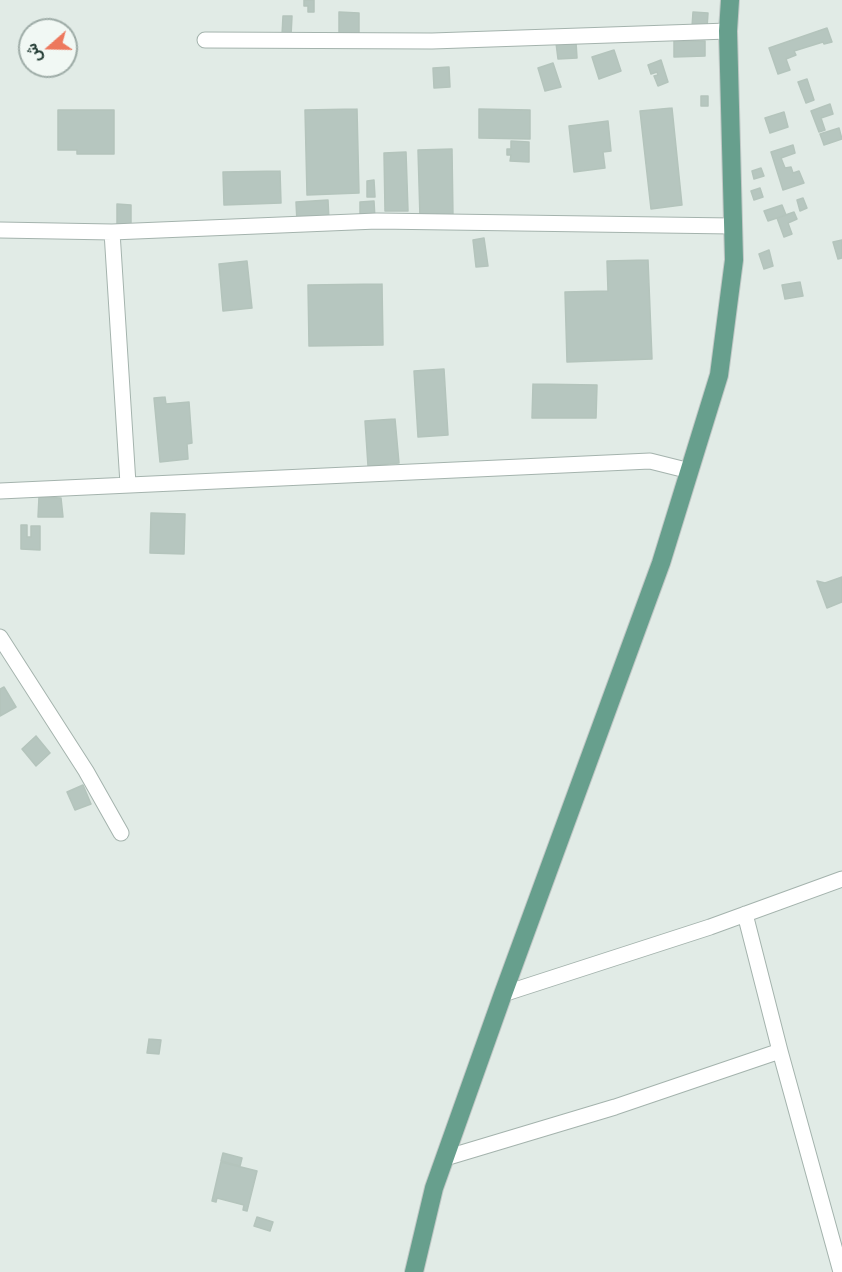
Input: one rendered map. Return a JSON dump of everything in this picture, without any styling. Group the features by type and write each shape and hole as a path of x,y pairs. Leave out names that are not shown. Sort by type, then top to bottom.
{"main road":[{"path":"414,1272 434,1188 661,563 719,375 734,260 730,0"}],"street":[{"path":"205,40 432,41 729,31"},
{"path":"0,230 112,232 378,221 732,226"},
{"path":"112,232 128,484"},
{"path":"0,491 650,461 690,471"},
{"path":"0,637 86,771 121,833"},
{"path":"503,994 745,914 842,879"},
{"path":"745,914 841,1272"},
{"path":"445,1158 615,1107 780,1051"}],"building":[{"path":"304,0 314,0 314,12 308,12 308,6 304,6"},
{"path":"339,12 359,13 359,36 339,36"},
{"path":"693,12 708,13 707,28 692,27"},
{"path":"283,16 292,16 291,36 282,35"},
{"path":"827,28 832,42 824,44 823,42 794,51 796,55 786,59 790,70 778,74 769,48"},
{"path":"674,41 705,41 705,56 674,57"},
{"path":"576,42 577,58 558,59 556,43"},
{"path":"614,50 621,71 599,79 592,57"},
{"path":"661,60 668,82 658,86 654,76 658,75 657,72 651,74 648,65"},
{"path":"553,63 561,87 545,91 538,68"},
{"path":"449,67 450,87 434,88 433,68"},
{"path":"807,79 814,100 806,103 798,82"},
{"path":"701,96 708,96 708,106 701,106"},
{"path":"830,104 833,114 821,118 825,130 819,132 811,111"},
{"path":"672,108 682,205 651,209 640,111"},
{"path":"357,109 359,193 307,195 305,110"},
{"path":"479,109 530,110 530,139 479,138"},
{"path":"58,110 114,110 114,154 77,154 77,150 58,150"},
{"path":"784,112 788,127 770,133 765,118"},
{"path":"608,121 611,151 603,152 605,168 574,172 569,126"},
{"path":"839,128 842,139 824,145 820,134"},
{"path":"511,141 529,142 529,162 510,161 511,155 507,155 507,149 511,149"},
{"path":"793,145 795,153 781,158 785,168 791,167 793,173 799,171 804,183 783,190 771,152"},
{"path":"452,149 453,217 420,218 418,150"},
{"path":"406,152 408,211 385,211 384,153"},
{"path":"761,168 764,176 754,179 752,171"},
{"path":"280,171 281,203 224,205 223,172"},
{"path":"374,180 375,197 367,197 367,181"},
{"path":"760,188 763,197 754,200 751,191"},
{"path":"803,198 807,208 800,211 797,200"},
{"path":"328,200 329,221 297,222 296,202"},
{"path":"374,201 375,219 360,220 360,202"},
{"path":"117,204 131,205 131,225 117,224"},
{"path":"782,205 786,215 768,221 764,211"},
{"path":"794,212 797,219 788,223 792,234 784,237 777,218"},
{"path":"484,238 488,266 476,267 473,240"},
{"path":"842,240 842,258 838,259 833,242"},
{"path":"769,250 773,266 764,269 759,254"},
{"path":"648,260 652,359 567,362 565,292 608,291 607,261"},
{"path":"247,261 252,308 223,311 219,264"},
{"path":"800,282 803,296 785,299 782,285"},
{"path":"382,284 383,345 309,346 308,285"},
{"path":"444,369 448,435 418,437 414,371"},
{"path":"533,384 597,385 596,418 532,418"},
{"path":"165,397 166,404 189,402 192,443 187,444 188,459 160,462 154,398"},
{"path":"395,419 399,463 368,466 365,421"},
{"path":"39,497 61,498 63,517 38,517"},
{"path":"151,513 185,514 184,554 150,553"},
{"path":"21,525 27,525 27,537 31,537 31,526 40,526 40,550 21,549"},
{"path":"842,577 842,602 827,608 817,581 825,583"},
{"path":"4,687 16,707 0,716 0,689"},
{"path":"36,736 50,753 36,766 22,749"},
{"path":"83,785 91,804 75,810 67,792"},
{"path":"149,1039 161,1040 159,1054 147,1053"},
{"path":"223,1153 242,1158 240,1166 221,1161"},
{"path":"221,1162 257,1171 247,1211 243,1210 244,1205 217,1198 216,1202 212,1201"},
{"path":"257,1217 273,1222 270,1231 254,1226"}]}
